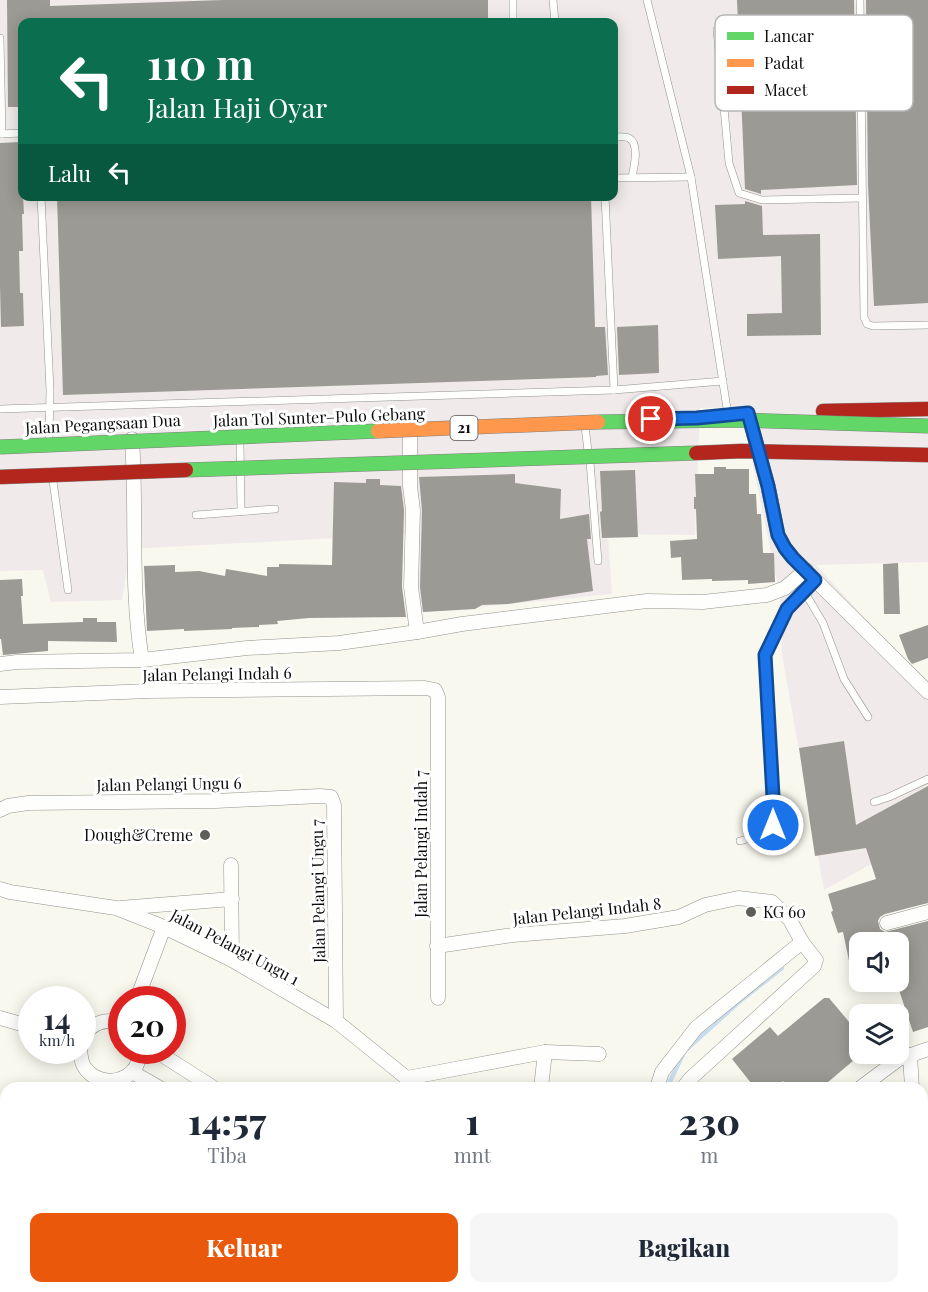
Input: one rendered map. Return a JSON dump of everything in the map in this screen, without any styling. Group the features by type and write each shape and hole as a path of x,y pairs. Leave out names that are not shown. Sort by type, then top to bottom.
{"main road":[{"name":"Jalan Pegangsaan Dua","path":"0,446 49,447 132,439 410,425 697,418 748,413 928,409"},
{"name":"Jalan Tol Sunter–Pulo Gebang","path":"0,446 593,422 737,420 928,426"},
{"name":"21","path":"0,477 742,452 928,455"}],"street":[{"path":"748,413 768,486 778,535 789,553 928,692"},
{"path":"410,425 410,486 413,510 411,587 417,632"},
{"path":"132,439 136,621 142,660"},
{"path":"0,664 142,660 247,648 339,643 462,624 647,601 703,602 767,595 811,575"},
{"name":"Jalan Pelangi Indah 6","path":"0,697 149,691 425,688 435,690"},
{"name":"Jalan Pelangi Indah 7","path":"435,690 438,698 438,998"},
{"name":"Jalan Pelangi Ungu 6","path":"4,808 28,803 332,797"},
{"name":"Jalan Pelangi Ungu 7","path":"332,797 334,805 336,1021"},
{"path":"231,865 232,960"},
{"name":"Jalan Pelangi Ungu 1","path":"5,891 116,908 164,927 232,960 336,1021 412,1082"},
{"name":"Jalan Pelangi Indah 8","path":"437,946 513,935 625,926 679,917 705,905 738,898 772,902 790,920 802,942 816,960 814,966 688,1082"},
{"path":"116,908 232,899"},
{"path":"887,923 928,912"},
{"path":"142,986 164,927"},
{"path":"659,1082 662,1072 696,1028 802,942"},
{"path":"0,1018 18,1023"},
{"path":"868,1082 899,1059 928,1049"},
{"path":"542,1082 545,1052"},
{"path":"407,1078 545,1052 599,1054"},
{"path":"910,1055 912,1082"},
{"path":"83,1064 92,1082 121,1079 132,1072 136,1064"},
{"path":"176,1064 205,1082"},
{"path":"132,1072 150,1082"}],"lane":[{"path":"513,0 513,18"},
{"path":"553,0 555,18"},
{"path":"647,0 691,177 728,415"},
{"path":"860,0 860,15"},
{"path":"0,38 1,134 18,133"},
{"path":"724,111 729,163 740,193 762,200 862,198"},
{"path":"861,111 864,317 867,324 873,326 928,325"},
{"path":"618,137 627,137 633,141 636,151 632,177"},
{"path":"618,178 691,177"},
{"path":"40,201 50,390 49,447"},
{"path":"605,201 614,390"},
{"path":"0,409 614,390 723,381"},
{"path":"584,421 591,466 598,561"},
{"path":"240,433 241,511"},
{"path":"51,467 68,590"},
{"path":"196,515 275,509"},
{"path":"740,841 767,833 773,825 765,655 787,609 804,591 811,575"},
{"path":"804,591 823,623 844,679 868,717"},
{"path":"874,802 928,779"}],"shaded area":[{"path":"0,0 928,0 928,562 816,565 928,687 928,833 824,890 782,655 780,596 741,407 700,408 695,535 608,534 612,594 417,613 411,534 130,549 122,600 51,602 43,570 0,571"}],"building":[{"path":"7,0 50,0 50,6 223,0 488,0 488,18 18,18 18,107 8,107"},
{"path":"737,0 854,0 854,15 738,15"},
{"path":"866,0 928,0 928,303 874,306 867,111 913,111 913,15 866,15"},
{"path":"742,111 856,111 857,185 761,190 761,194 745,189"},
{"path":"18,142 18,201 23,201 24,214 22,214 23,251 19,251 24,326 1,327 0,143"},
{"path":"57,201 591,201 595,327 605,327 608,375 63,395"},
{"path":"745,201 762,206 763,235 820,234 821,335 747,336 747,314 782,313 781,256 718,259 715,205 745,204"},
{"path":"658,325 659,373 619,375 617,327"},
{"path":"714,467 749,469 749,494 756,494 757,514 761,514 763,553 774,553 775,582 748,584 748,580 682,580 681,557 671,558 670,541 697,539 696,509 694,509 695,474 714,474"},
{"path":"635,470 638,537 602,538 600,471"},
{"path":"515,474 515,483 561,489 560,519 589,514 591,539 587,539 593,591 508,604 482,605 475,609 423,612 420,587 422,510 419,477"},
{"path":"366,479 380,479 380,485 401,486 404,510 402,587 406,617 309,618 277,621 278,624 259,625 259,627 147,631 144,566 175,565 175,572 199,571 225,576 226,569 267,576 267,567 279,567 279,564 332,565 334,482 366,483"},
{"path":"898,563 900,614 884,614 883,564"},
{"path":"22,579 23,624 83,622 83,618 97,618 97,622 116,622 117,642 48,641 48,651 3,655 0,639 0,580"},
{"path":"928,625 928,658 912,664 899,635"},
{"path":"844,741 856,825 928,786 928,903 880,917 878,921 880,929 885,932 849,932 849,961 843,932 838,933 828,894 876,879 866,848 815,856 799,748"},
{"path":"928,921 928,1027 913,1032 909,1020 909,1004 904,1004 900,992 909,992 909,932 885,932"},
{"path":"824,998 829,998 849,1022 849,1064 828,1082 750,1082 732,1059 770,1027 778,1036"}],"waterway":[{"path":"688,1048 739,1002 782,968"},
{"path":"670,1082 683,1054"}],"traffic: jam":[{"path":"823,411 928,409"},
{"path":"696,453 742,451 928,455"},
{"path":"0,477 186,470"}],"traffic: fast":[{"path":"598,422 737,420 928,426"},
{"path":"0,447 378,431"},
{"path":"186,470 696,453"}],"traffic: slow":[{"path":"378,431 598,422"}],"place":[{"name":"Dough&Creme","path":"205,835"},
{"name":"KG 60","path":"751,912"}],"route":[{"path":"651,419 697,418 748,413 768,486 778,535 793,558 815,580 787,609 765,655 773,825"}]}
